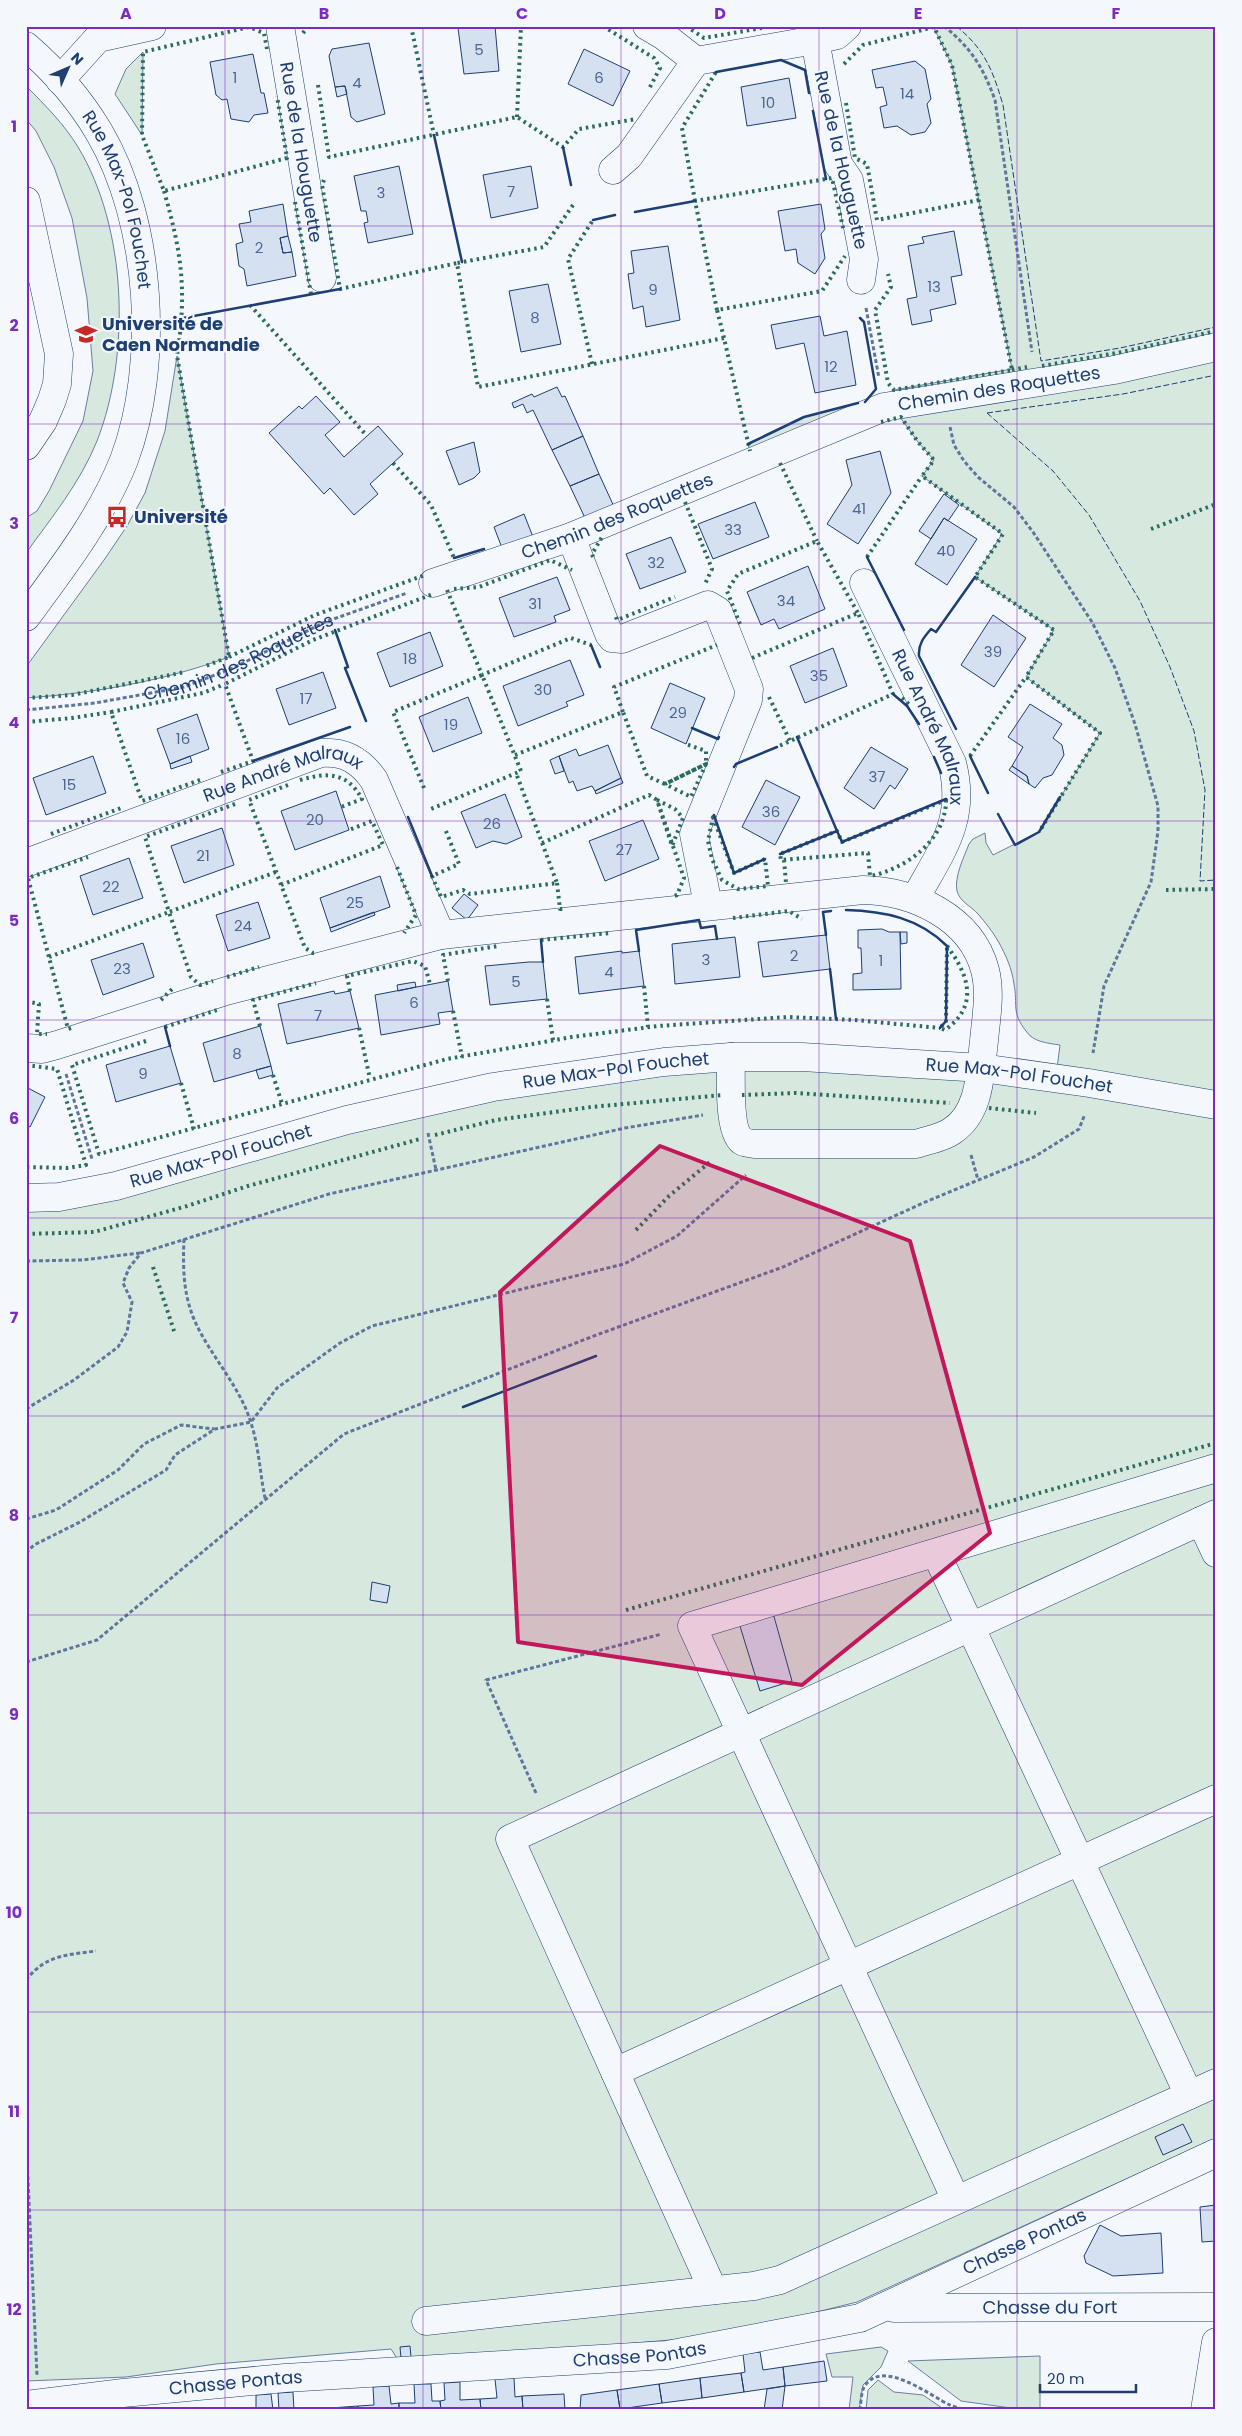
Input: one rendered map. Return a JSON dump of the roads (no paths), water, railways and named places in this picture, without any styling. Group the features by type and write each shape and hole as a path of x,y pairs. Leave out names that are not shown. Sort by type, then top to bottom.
{"street":[{"path":"60,80 100,32 152,26"},
{"name":"Rue de la Houguette","path":"280,26 322,278"},
{"path":"646,26 664,36 696,61"},
{"path":"613,170 629,156 696,61 815,40 837,34 848,26"},
{"name":"Rue de la Houguette","path":"815,40 838,164 849,180 864,259 861,280"},
{"name":"Rue Max-Pol Fouchet","path":"26,46 60,80 83,107 100,134 127,198 144,274 147,330 142,392 135,426 123,461 83,539 26,617"},
{"path":"26,201 58,354 58,369 52,400 43,421 26,446"},
{"name":"Chemin des Roquettes","path":"433,583 571,537 884,407 1036,381 1114,370 1216,347"},
{"path":"571,537 608,634 617,639 622,639 708,605 712,606 718,611 749,689 748,700 694,834 708,906"},
{"name":"Rue André Malraux","path":"864,583 952,763 956,777 957,803 954,822 916,899"},
{"name":"Rue André Malraux","path":"26,863 321,753 341,753 366,768 374,780 441,935"},
{"path":"26,1048 42,1048 57,1045 226,992 441,935 863,890 883,890 916,899 950,918 966,934 980,957 985,970 988,1003 982,1068 973,1106 965,1119 952,1131 939,1137 916,1144 783,1144 743,1142 736,1133 731,1057"},
{"name":"Rue Max-Pol Fouchet","path":"26,1198 59,1197 116,1186 348,1120 493,1087 664,1062 731,1057 802,1057 982,1068 1089,1083 1216,1105"},
{"path":"956,2200 692,1626 1216,1468"},
{"path":"713,2290 510,1839 1208,1518 1216,1553"},
{"path":"936,1553 1190,2094"},
{"path":"615,2072 1216,1799"},
{"path":"426,2321 754,2286 780,2280 1216,2083"},
{"name":"Chasse Pontas","path":"32,2404 285,2378 667,2355 860,2318 1216,2153"},
{"name":"Chasse du Fort","path":"885,2308 1216,2308"},
{"path":"1205,2410 1216,2342"}],"place":[{"name":"Université de Caen Normandie","path":"86,334"},
{"name":"Université","path":"117,517"}]}
